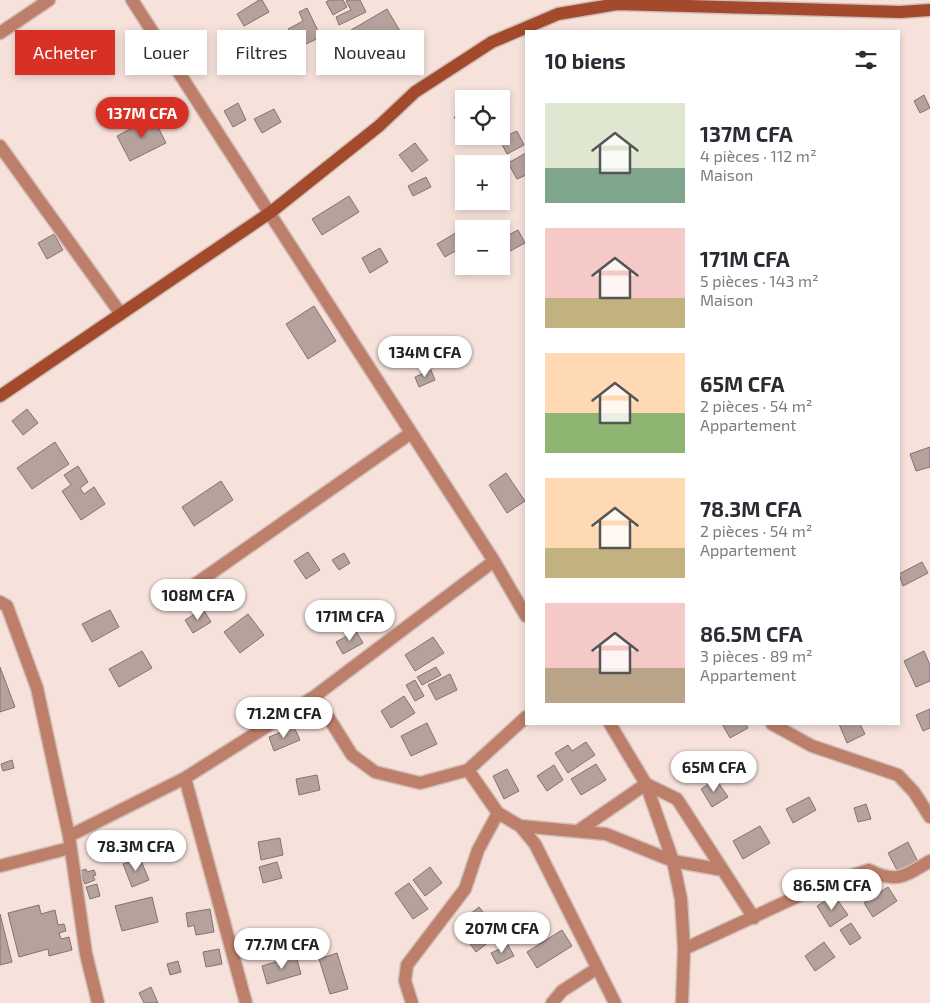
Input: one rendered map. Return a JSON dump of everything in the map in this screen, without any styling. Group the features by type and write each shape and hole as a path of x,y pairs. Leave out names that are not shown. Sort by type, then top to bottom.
{"street":[{"path":"0,33 49,0"},
{"path":"132,0 271,212 494,561 525,614"},
{"path":"0,396 271,212 379,126 415,92 492,42 558,14 618,4 900,12 930,10"},
{"path":"0,146 121,314"},
{"path":"170,602 411,432"},
{"path":"0,866 70,842 185,778 315,696 494,561"},
{"path":"0,602 7,606 38,688 70,842 86,954 98,1003"},
{"path":"315,696 352,756 375,772 420,783 468,770 525,718"},
{"path":"611,725 646,784 673,861 681,899 684,949 682,1002"},
{"path":"774,725 812,746 898,775 914,792 930,817"},
{"path":"468,770 498,813 520,826 535,844 596,969 615,1003"},
{"path":"185,778 246,1003"},
{"path":"578,831 646,784"},
{"path":"646,784 677,799 754,918"},
{"path":"412,1003 405,981 407,965 465,889 478,850 498,813"},
{"path":"520,826 606,834 673,861 723,870"},
{"path":"684,949 822,886 869,870 886,878 906,876 930,861"},
{"path":"552,1003 562,991 596,969"}],"building":[{"path":"262,0 269,12 244,26 237,14"},
{"path":"329,0 343,0 347,7 333,15 326,2"},
{"path":"360,0 366,12 339,25 336,17 351,10 346,1"},
{"path":"307,8 318,30 316,30 316,39 306,44 306,30 288,29 303,21 299,12"},
{"path":"387,9 399,30 351,30"},
{"path":"924,95 930,108 920,113 914,101"},
{"path":"238,103 246,120 233,127 224,111"},
{"path":"274,109 281,122 262,133 254,119"},
{"path":"153,117 166,143 130,161 117,136"},
{"path":"517,131 524,145 507,154 502,145 510,145 510,134"},
{"path":"415,143 428,160 412,172 399,155"},
{"path":"525,154 525,175 517,179 510,167 510,162"},
{"path":"426,177 431,187 413,196 408,186"},
{"path":"349,196 359,212 322,235 312,219"},
{"path":"518,230 525,243 510,251 510,234"},
{"path":"455,233 455,251 445,257 437,244"},
{"path":"54,234 63,250 47,259 38,243"},
{"path":"380,248 388,262 370,273 362,258"},
{"path":"314,306 336,341 308,359 286,324"},
{"path":"431,370 435,380 419,387 415,377"},
{"path":"27,409 38,423 23,435 12,421"},
{"path":"55,442 69,464 32,489 17,468"},
{"path":"930,447 930,467 916,471 910,454"},
{"path":"78,466 88,482 80,488 84,494 94,487 105,504 81,520 62,491 71,485 64,475"},
{"path":"506,473 525,501 507,513 489,485"},
{"path":"221,481 233,500 194,526 182,507"},
{"path":"308,552 320,570 306,579 294,561"},
{"path":"344,553 350,563 339,570 332,560"},
{"path":"922,562 928,573 903,586 900,573"},
{"path":"203,609 211,622 193,633 185,620"},
{"path":"110,610 119,627 92,642 82,624"},
{"path":"248,614 264,635 240,653 224,632"},
{"path":"356,631 363,643 343,654 336,642"},
{"path":"433,637 444,653 415,671 405,655"},
{"path":"142,651 152,668 119,687 109,669"},
{"path":"924,651 930,665 930,681 916,687 904,661"},
{"path":"0,667 15,707 0,712"},
{"path":"436,667 441,675 422,685 417,677"},
{"path":"450,674 457,690 436,700 428,685"},
{"path":"415,680 424,696 415,701 406,685"},
{"path":"404,696 415,713 391,728 381,711"},
{"path":"930,709 930,728 923,731 916,715"},
{"path":"427,723 437,744 411,756 401,736"},
{"path":"723,725 746,725 748,728 730,738"},
{"path":"839,725 860,725 865,734 847,743"},
{"path":"294,727 300,740 274,751 269,737"},
{"path":"586,742 595,755 568,773 555,753 568,745 572,751"},
{"path":"12,760 14,768 3,771 1,764"},
{"path":"596,764 606,780 581,795 571,779"},
{"path":"554,765 563,780 547,791 537,776"},
{"path":"507,769 519,791 504,799 493,776"},
{"path":"317,775 320,790 299,795 296,779"},
{"path":"716,779 728,797 712,807 701,789"},
{"path":"809,797 816,810 793,823 786,809"},
{"path":"866,804 871,819 858,822 854,808"},
{"path":"760,826 770,843 743,859 733,841"},
{"path":"280,838 283,855 261,860 258,842"},
{"path":"908,842 918,862 898,872 888,853"},
{"path":"140,858 149,880 132,887 123,864"},
{"path":"277,862 282,878 263,883 259,867"},
{"path":"430,867 442,883 425,896 413,880"},
{"path":"86,869 87,872 94,870 96,875 93,876 95,880 85,884 80,871"},
{"path":"409,883 428,909 413,919 395,893"},
{"path":"97,884 100,896 90,899 86,887"},
{"path":"888,887 897,901 873,917 864,903"},
{"path":"834,895 848,915 830,927 817,906"},
{"path":"152,897 158,922 122,931 115,906"},
{"path":"39,905 41,914 55,910 58,925 64,924 66,931 59,933 61,939 69,937 72,950 49,956 48,949 19,957 8,913"},
{"path":"479,907 488,918 482,923 494,938 476,952 456,925"},
{"path":"210,909 214,932 196,935 194,925 188,927 186,913"},
{"path":"0,914 12,962 0,965"},
{"path":"851,923 861,938 850,945 840,930"},
{"path":"562,930 572,946 537,968 527,952"},
{"path":"824,942 835,957 815,971 805,956"},
{"path":"508,945 514,956 497,964 491,953"},
{"path":"219,949 222,964 206,967 203,952"},
{"path":"337,953 348,989 330,994 319,959"},
{"path":"296,956 301,974 267,984 262,966"},
{"path":"178,961 181,972 170,975 167,964"},
{"path":"151,987 158,1003 144,1003 139,993"}]}
